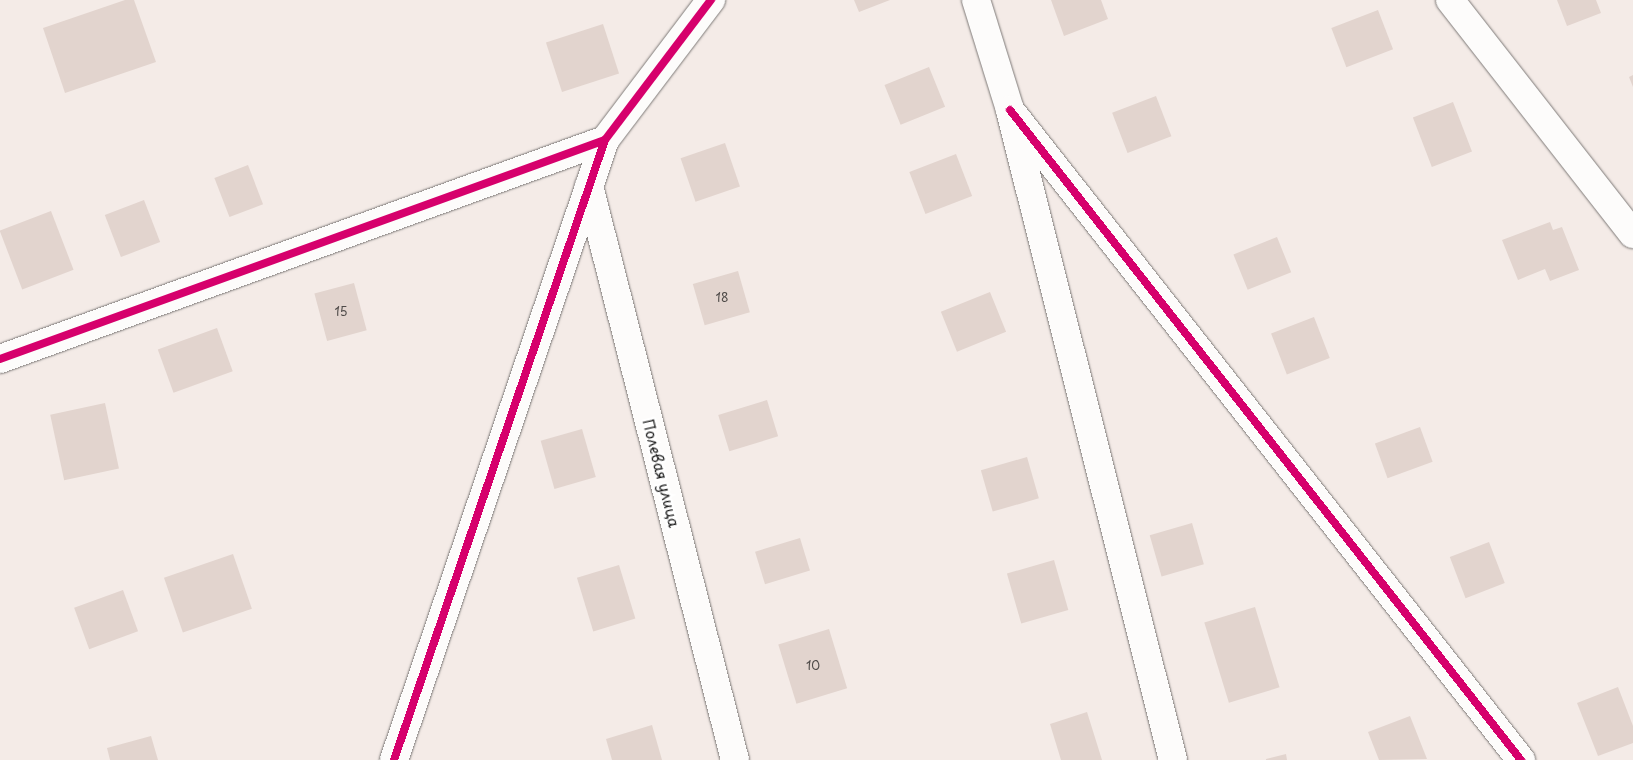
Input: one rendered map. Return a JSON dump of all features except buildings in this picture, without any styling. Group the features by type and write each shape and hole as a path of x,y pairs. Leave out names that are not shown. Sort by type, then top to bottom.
{"street":[{"path":"394,760 605,140 711,0"},
{"path":"976,0 1010,110 1172,760"},
{"path":"1450,0 1633,234"},
{"path":"1010,110 1520,760"},
{"path":"0,359 605,140"},
{"name":"Полевая улица","path":"589,186 735,760"}],"cycle path":[{"path":"394,760 605,140 711,0"},
{"path":"1010,110 1521,760"},
{"path":"0,359 605,140"}]}
